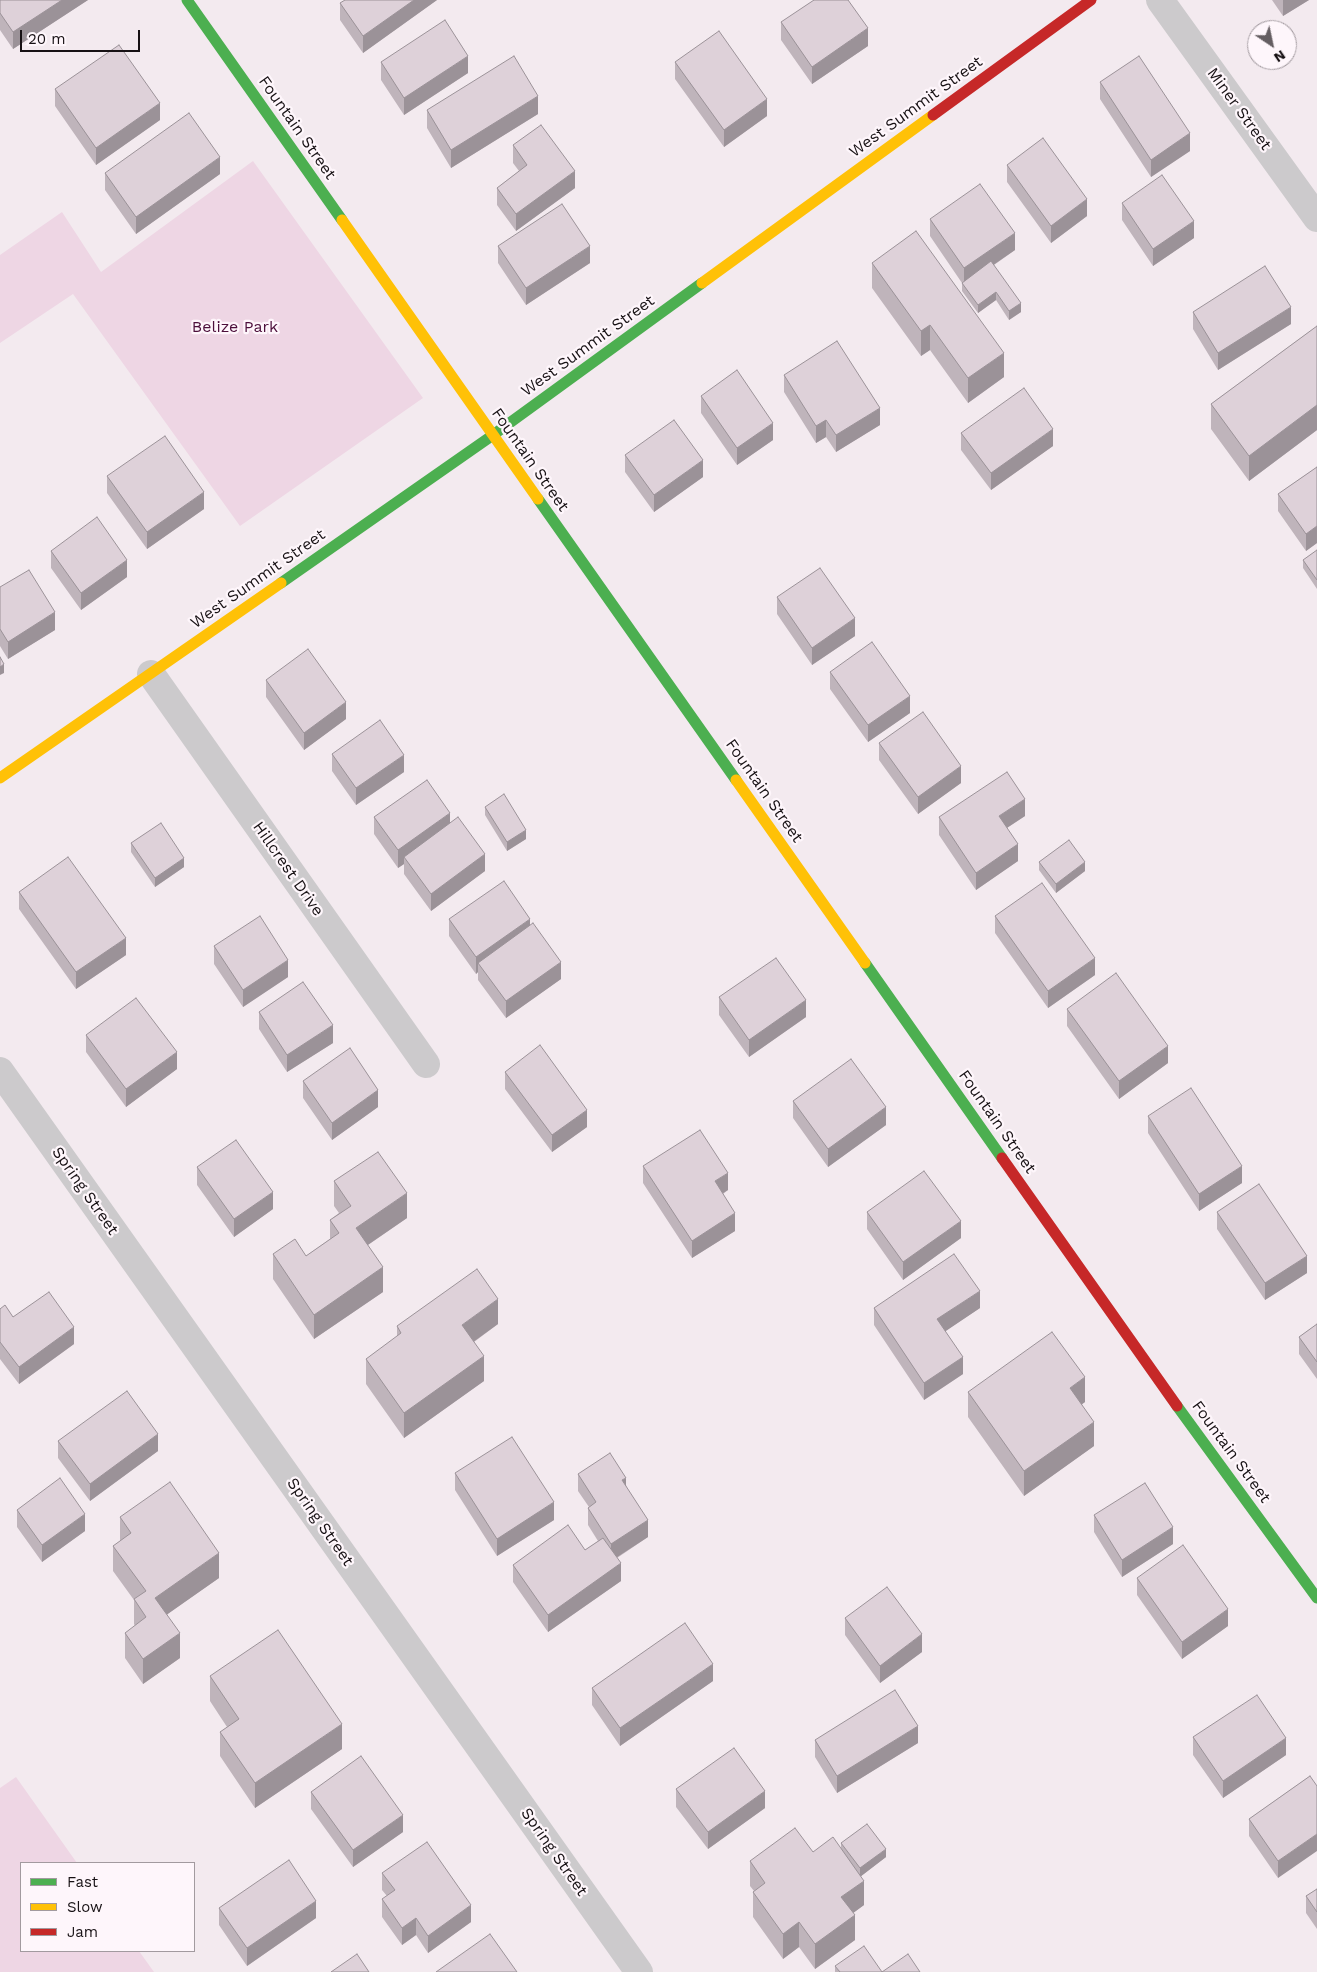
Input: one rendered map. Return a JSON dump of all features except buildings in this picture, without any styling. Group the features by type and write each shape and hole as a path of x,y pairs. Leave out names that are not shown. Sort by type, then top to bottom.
{"street":[{"name":"Fountain Street","path":"187,0 1179,1409 1317,1598"},
{"name":"West Summit Street","path":"0,778 493,435 1091,0"},
{"name":"Miner Street","path":"1160,0 1317,218"},
{"name":"Hillcrest Drive","path":"151,674 426,1064"},
{"name":"Spring Street","path":"0,1071 640,1972"}],"green space":[{"name":"Belize Park","path":"253,161 423,398 240,526 73,294 0,343 0,255 62,212 101,272"},
{"path":"16,1777 76,1862 20,1862 20,1952 140,1952 154,1972 0,1972 0,1788"}],"traffic: fast":[{"path":"187,0 342,220"},
{"path":"281,583 493,435 702,283"},
{"path":"538,499 736,780"},
{"path":"865,963 1002,1158"},
{"path":"1177,1406 1317,1598"}],"traffic: slow":[{"path":"702,283 933,115"},
{"path":"342,220 538,499"},
{"path":"0,778 281,583"},
{"path":"736,780 865,963"}],"traffic: jam":[{"path":"933,115 1091,0"},
{"path":"1002,1158 1177,1406"}]}
